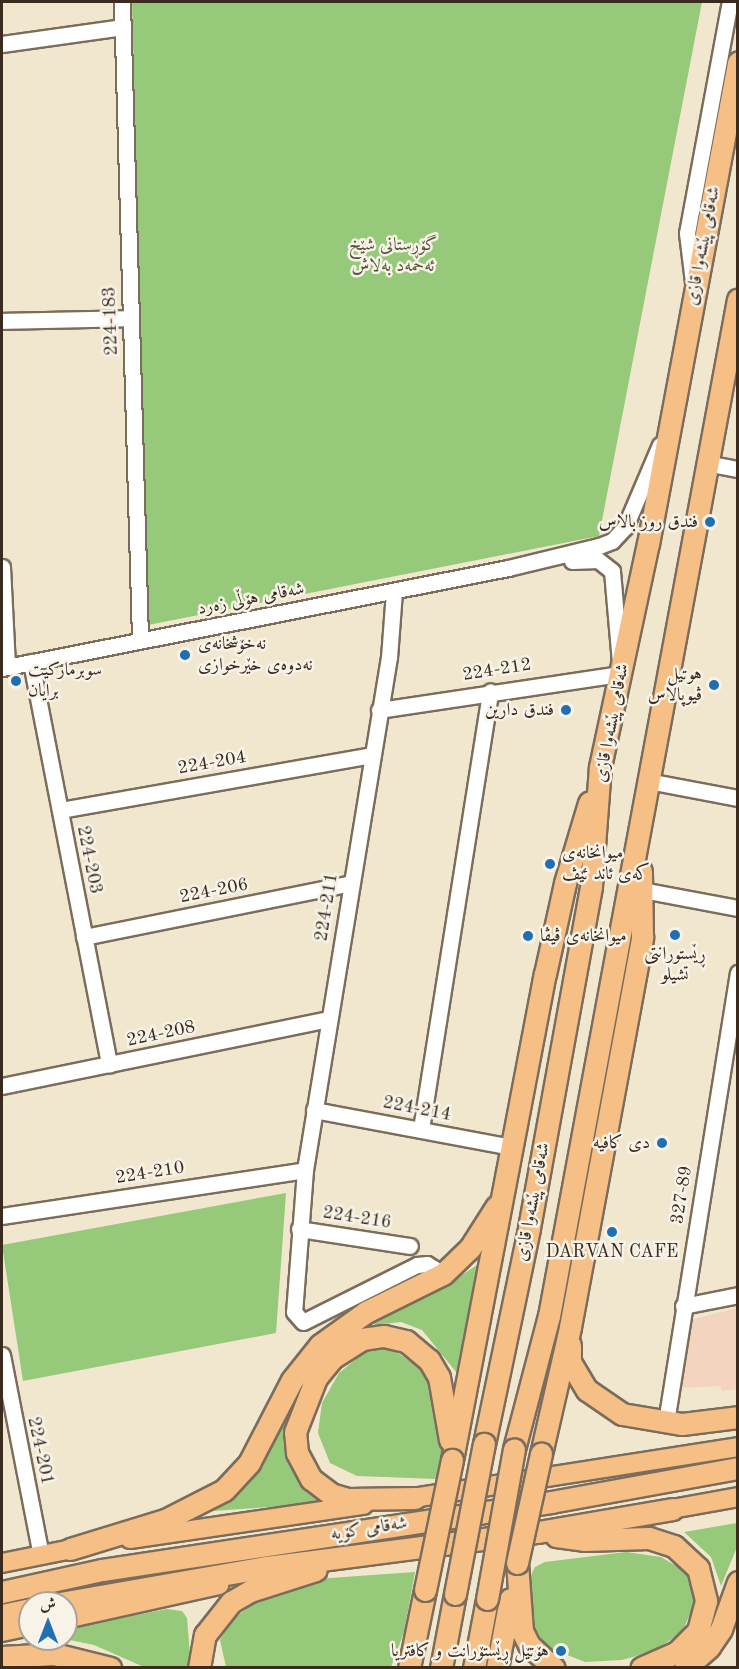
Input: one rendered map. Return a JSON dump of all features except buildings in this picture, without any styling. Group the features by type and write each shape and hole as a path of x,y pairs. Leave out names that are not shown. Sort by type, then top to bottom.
{"highway":[{"name":"شەقامی پێشەوا قازی","path":"441,1668 529,1228 591,886 600,767 621,674 671,419 738,62"},
{"name":"شەقامی پێشەوا قازی","path":"474,1668 514,1449 549,1316 706,463 733,350 738,299"},
{"path":"410,1668 565,883 600,767"},
{"path":"497,1668 570,1327 642,937 642,890 638,841"},
{"path":"70,1549 165,1520 224,1490 249,1463 292,1380 320,1345 366,1312 443,1274 477,1238 505,1191"},
{"path":"570,1327 570,1362 587,1390 622,1414 666,1422 738,1417"},
{"path":"416,1498 339,1497 317,1485 305,1472 297,1453 297,1421 310,1388 332,1358 351,1344 373,1336 396,1337 415,1346 439,1377 452,1460"},
{"name":"شەقامی کۆیە","path":"2,1592 102,1570 550,1502 738,1468"},
{"name":"شەقامی کۆیە","path":"78,1600 329,1558 538,1532 672,1509"},
{"path":"538,1532 584,1540 649,1538 674,1546 694,1562 706,1595 704,1618 698,1630 676,1652 641,1668"},
{"path":"199,1668 201,1644 210,1626 240,1596 375,1552"},
{"path":"518,1563 522,1630 529,1645 554,1668"},
{"path":"685,1668 701,1655 721,1629 738,1582"},
{"path":"2,1615 18,1612"},
{"path":"401,1668 417,1633"},
{"path":"2,1657 54,1654 110,1668"}],"main road":[{"name":"شەقامی کۆیە","path":"2,1563 70,1549 738,1448"},
{"name":"شەقامی کۆیە","path":"672,1509 738,1497"},
{"name":"شەقامی کۆیە","path":"78,1616 329,1558"},
{"path":"2,1632 18,1629"}],"street":[{"name":"224-183","path":"122,2 140,640"},
{"path":"695,292 687,233 730,2"},
{"path":"2,44 123,27"},
{"path":"2,321 130,318"},
{"name":"شەقامی هۆڵی زەرد","path":"4,667 394,591 599,546 620,535 671,419"},
{"path":"706,463 738,469"},
{"name":"شەقامی هۆڵی زەرد","path":"507,568 592,559 609,567 615,580 621,674"},
{"path":"2,567 4,667"},
{"name":"224-211","path":"394,591 390,646 370,754 305,1170 294,1312 303,1322 417,1265 427,1264 443,1274"},
{"name":"224-203","path":"31,662 110,1065"},
{"name":"224-212","path":"379,710 490,691 621,674"},
{"path":"421,1129 490,691"},
{"name":"224-204","path":"60,810 370,754"},
{"path":"648,781 738,798"},
{"name":"224-206","path":"84,937 351,883"},
{"path":"642,890 738,908"},
{"name":"327-89","path":"666,1422 738,973"},
{"name":"224-208","path":"2,1086 329,1019"},
{"name":"224-214","path":"314,1110 512,1147"},
{"name":"224-210","path":"2,1216 305,1170"},
{"name":"224-216","path":"299,1229 410,1246"},
{"path":"683,1306 738,1295"},
{"name":"224-201","path":"2,1355 5,1393 41,1555"}],"shaded area":[{"path":"737,1308 737,1389 722,1391 720,1386 681,1388 693,1319"}],"green space":[{"name":"گۆڕستانی شێخ ئەحمەد بەلاش","path":"132,2 702,2 599,536 148,625"},
{"path":"286,1193 276,1333 23,1381 2,1245"},
{"path":"483,1261 457,1373 422,1330 401,1322 375,1325 371,1320 438,1291"},
{"path":"391,1348 422,1370 433,1394 444,1437 437,1479 357,1476 330,1463 318,1433 322,1403 339,1373 366,1351"},
{"path":"279,1426 284,1427 288,1460 302,1486 324,1503 213,1511 245,1481 269,1448"},
{"path":"737,1523 737,1547 721,1586 711,1557 684,1532"},
{"path":"626,1552 661,1557 683,1570 691,1581 695,1603 682,1632 654,1651 622,1660 585,1662 547,1647 534,1627 530,1605 530,1577 535,1567 545,1562"},
{"path":"415,1572 404,1632 391,1667 226,1667 220,1640 232,1620 258,1600 302,1580"},
{"path":"167,1609 182,1611 187,1618 191,1667 144,1667 94,1645 78,1642 78,1627"}],"place":[{"name":"فندق روز بالاس","path":"710,522"},
{"name":"نەخۆشخانەی نەدوەی خێرخوازی","path":"185,655"},
{"name":"سوبرماركيت برايان","path":"16,681"},
{"name":"هوتیل ڤیوپالاس","path":"714,685"},
{"name":"فندق دارين","path":"566,710"},
{"name":"میوانخانەی کەی ئاند ئێڤ","path":"550,864"},
{"name":"ڕێستورانتی تشیلو","path":"675,935"},
{"name":"میوانخانەی ڤیڤا","path":"528,936"},
{"name":"دى كافيه","path":"662,1143"},
{"name":"DARVAN CAFE","path":"612,1232"},
{"name":"هۆتێل ڕێستۆرانت و کافتریا","path":"561,1651"}]}
